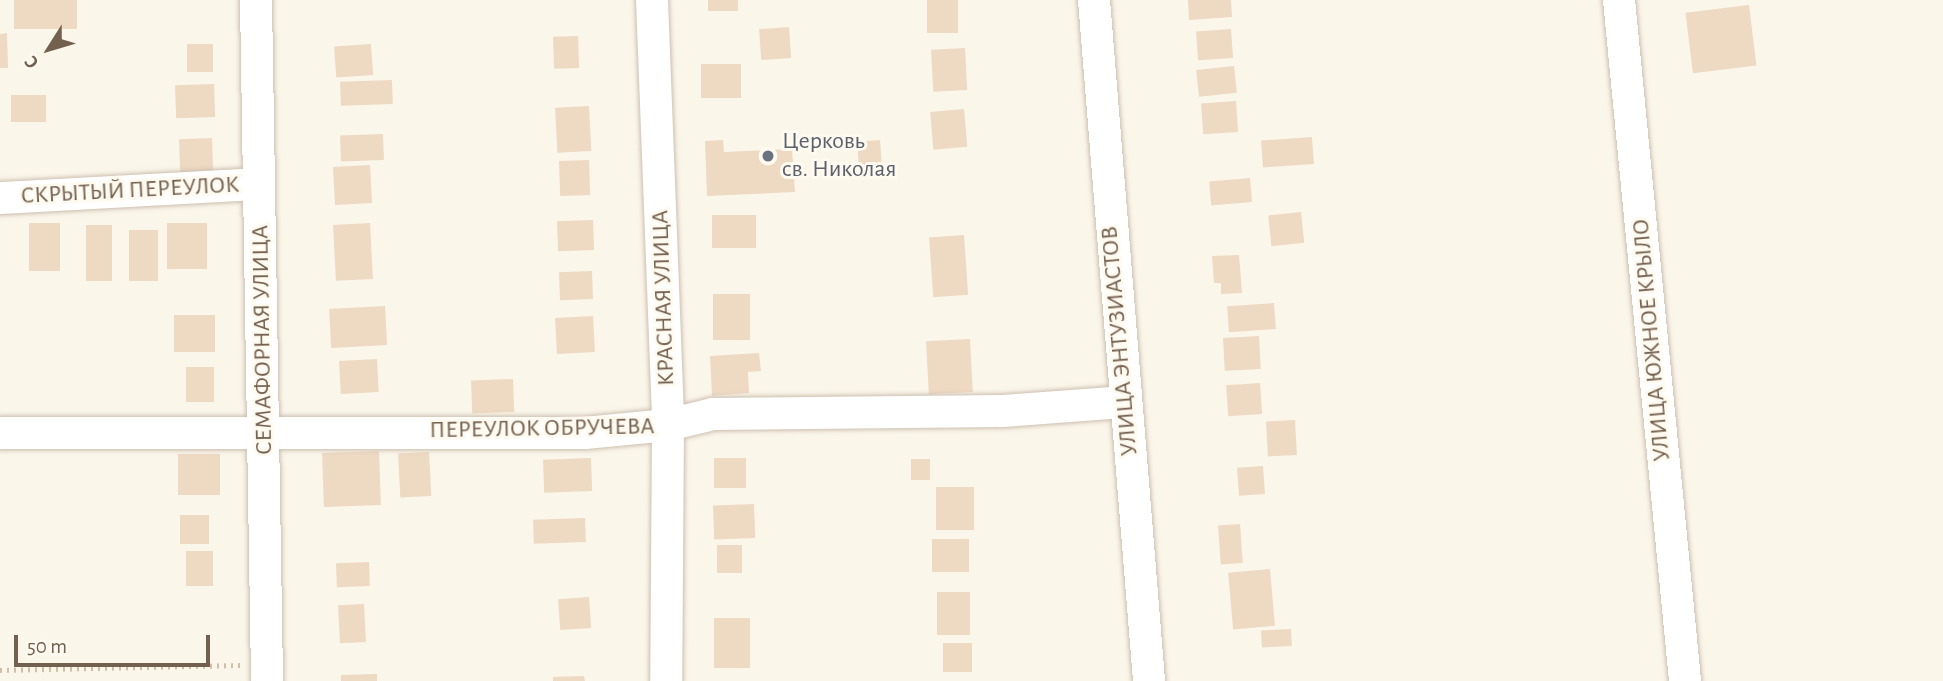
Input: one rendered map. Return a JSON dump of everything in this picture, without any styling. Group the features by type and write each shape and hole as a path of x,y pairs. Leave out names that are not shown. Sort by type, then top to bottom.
{"street":[{"name":"СЕМАФОРНАЯ УЛИЦА","path":"256,0 267,431 267,673"},
{"name":"КРАСНАЯ УЛИЦА","path":"652,0 668,425 666,681"},
{"name":"УЛИЦА ЭНТУЗИАСТОВ","path":"1094,0 1124,402 1149,681"},
{"name":"УЛИЦА ЮЖНОЕ КРЫЛО","path":"1619,0 1685,681"},
{"name":"СКРЫТЫЙ ПЕРЕУЛОК","path":"0,198 259,184"},
{"name":"ПЕРЕУЛОК ОБРУЧЕВА","path":"0,433 585,433 668,425 713,414 1002,411 1124,402"}],"path":[{"path":"0,670 267,673"}],"building":[{"path":"14,0 77,0 77,29 14,29"},
{"path":"708,0 738,0 738,11 708,11"},
{"path":"927,0 958,0 958,33 927,33"},
{"path":"1188,0 1231,0 1232,17 1189,20"},
{"path":"1749,5 1756,66 1693,73 1685,13"},
{"path":"789,27 791,58 761,60 759,29"},
{"path":"1231,29 1233,58 1198,60 1196,31"},
{"path":"7,33 8,68 0,68 0,34"},
{"path":"578,36 579,68 554,69 553,37"},
{"path":"187,44 213,44 213,72 187,72"},
{"path":"371,44 373,75 336,78 334,47"},
{"path":"965,48 967,90 933,92 931,50"},
{"path":"701,64 741,64 741,98 701,98"},
{"path":"1234,66 1237,93 1199,97 1196,70"},
{"path":"392,80 393,104 341,106 340,82"},
{"path":"214,84 215,117 176,118 175,85"},
{"path":"11,95 46,95 46,122 11,122"},
{"path":"1236,101 1238,132 1203,134 1201,103"},
{"path":"589,106 591,151 557,153 555,108"},
{"path":"964,109 967,147 933,150 930,112"},
{"path":"383,134 384,160 341,161 340,136"},
{"path":"1312,137 1314,164 1263,167 1261,141"},
{"path":"212,138 213,173 180,174 179,139"},
{"path":"723,140 724,152 792,149 795,192 707,196 705,141"},
{"path":"880,140 882,167 859,169 857,142"},
{"path":"589,160 590,195 560,196 559,161"},
{"path":"370,165 372,203 335,205 333,167"},
{"path":"1250,178 1252,202 1211,205 1209,182"},
{"path":"1301,212 1304,243 1271,246 1268,215"},
{"path":"712,215 756,215 756,248 712,248"},
{"path":"593,220 594,250 558,251 557,221"},
{"path":"29,223 60,223 60,271 29,271"},
{"path":"167,223 207,223 207,269 167,269"},
{"path":"370,223 373,279 336,281 333,225"},
{"path":"86,225 112,225 112,281 86,281"},
{"path":"129,230 158,230 158,281 129,281"},
{"path":"964,235 968,295 933,297 929,237"},
{"path":"1239,255 1242,293 1221,294 1221,283 1214,283 1212,256"},
{"path":"592,271 593,299 560,300 559,272"},
{"path":"713,294 750,294 750,340 713,340"},
{"path":"1274,303 1276,329 1229,332 1227,306"},
{"path":"385,306 387,345 331,348 329,309"},
{"path":"174,315 215,315 215,352 174,352"},
{"path":"593,316 595,352 557,354 555,318"},
{"path":"1259,336 1261,369 1225,371 1223,338"},
{"path":"970,339 973,392 929,394 926,341"},
{"path":"759,353 761,371 748,372 749,393 712,396 710,356"},
{"path":"377,359 379,392 341,394 339,361"},
{"path":"186,367 214,367 214,402 186,402"},
{"path":"513,379 514,412 472,413 471,380"},
{"path":"1260,383 1262,414 1228,416 1226,385"},
{"path":"1295,420 1297,455 1268,456 1266,422"},
{"path":"379,451 381,505 324,507 322,453"},
{"path":"429,452 431,496 400,498 398,454"},
{"path":"178,454 220,454 220,495 178,495"},
{"path":"591,458 592,491 544,493 543,460"},
{"path":"714,458 746,458 746,488 714,488"},
{"path":"911,459 930,459 930,480 911,480"},
{"path":"1263,466 1265,494 1239,496 1237,468"},
{"path":"936,487 974,487 974,530 936,530"},
{"path":"754,504 755,538 714,539 713,505"},
{"path":"180,515 209,515 209,544 180,544"},
{"path":"585,518 586,542 534,544 533,520"},
{"path":"1240,524 1243,563 1221,564 1218,526"},
{"path":"932,539 969,539 969,572 932,572"},
{"path":"717,545 742,545 742,573 717,573"},
{"path":"186,551 213,551 213,586 186,586"},
{"path":"369,562 370,586 337,587 336,563"},
{"path":"1270,569 1275,626 1233,629 1228,573"},
{"path":"937,592 970,592 970,635 937,635"},
{"path":"589,597 591,628 560,630 558,599"},
{"path":"364,604 366,642 340,643 338,605"},
{"path":"714,618 750,618 750,668 714,668"},
{"path":"1291,629 1292,646 1262,648 1261,631"},
{"path":"943,643 972,643 972,672 943,672"},
{"path":"377,674 377,681 341,681 341,675"},
{"path":"584,676 585,681 553,681 553,677"}],"place":[{"name":"Церковь св. Николая","path":"768,156"}]}
